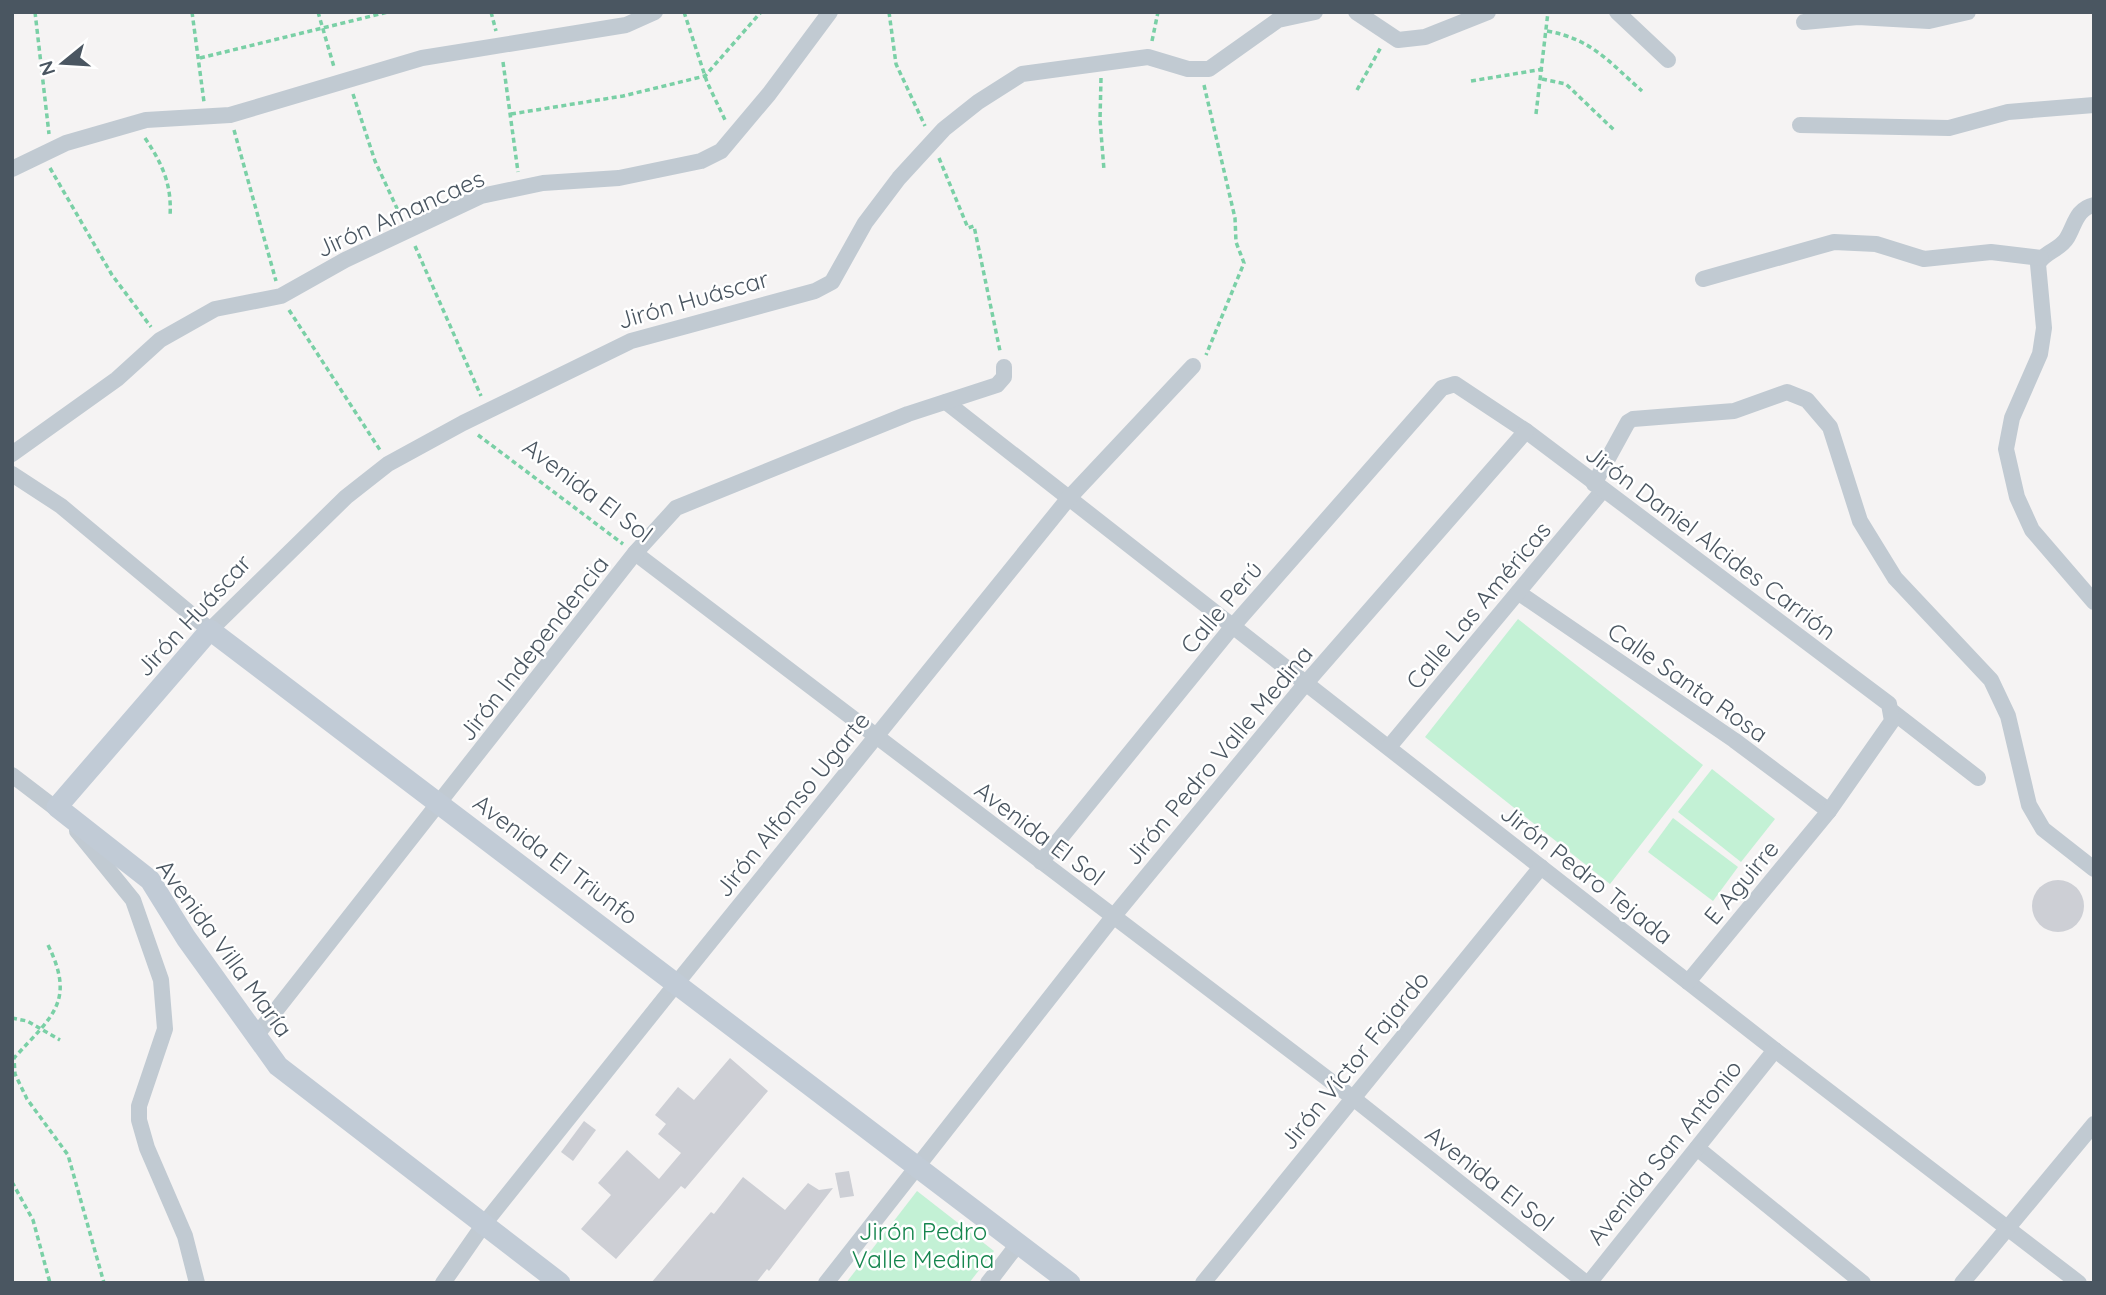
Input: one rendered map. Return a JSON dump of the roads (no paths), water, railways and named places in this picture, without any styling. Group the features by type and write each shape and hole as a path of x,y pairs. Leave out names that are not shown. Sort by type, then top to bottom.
{"street":[{"path":"12,169 46,152 146,120 230,115 422,58 626,25 655,12"},
{"name":"Jirón Amancaes","path":"12,454 117,379 160,340 215,309 281,296 345,260 481,196 543,183 619,178 701,161 720,150 733,136 830,12"},
{"name":"Jirón Huáscar","path":"57,807 210,629 345,497 388,464 463,423 631,341 814,291 832,282 872,214 899,177 932,142 978,102 1022,74 1148,57 1188,69 1209,69 1278,20 1315,12"},
{"path":"1356,12 1398,40 1425,37 1463,19 1488,12"},
{"path":"1617,12 1668,60"},
{"path":"1804,22 1858,18 1929,21 1968,12"},
{"path":"1800,125 1949,128 2008,112 2094,105"},
{"path":"2094,205 2080,212 2066,240 2041,258 2038,272 2044,328 2040,354 2012,418 2006,449 2017,497 2032,530 2094,601"},
{"path":"1703,279 1834,242 1876,244 1924,259 1991,252 2041,258"},
{"name":"Jirón Alfonso Ugarte","path":"443,1283 484,1224 1068,499 1193,366"},
{"name":"Jirón Independencia","path":"255,1037 441,804 635,554 676,508 908,414 997,385 1004,377 1004,367"},
{"name":"Jirón Daniel Alcides Carrión","path":"1442,388 1455,384 1526,431 1889,704 1893,712 1978,778"},
{"name":"Calle Perú","path":"1041,862 1233,626 1442,388"},
{"name":"Calle Las Américas","path":"1388,747 1519,593 1598,487 1628,422 1633,419 1734,411 1787,392 1807,400 1830,427 1860,521 1895,578 1991,680 2008,716 2029,804 2043,829 2094,869"},
{"path":"947,402 1068,499"},
{"name":"Jirón Pedro Valle Medina","path":"826,1283 1113,917 1306,683 1526,431"},
{"name":"Avenida El Triunfo","path":"12,474 82,522 210,629 1070,1283"},
{"name":"Jirón Pedro Tejada","path":"1068,499 2079,1283"},
{"name":"Avenida El Sol","path":"635,554 1353,1098 1587,1283"},
{"name":"Calle Santa Rosa","path":"1519,593 1734,740 1829,811"},
{"name":"E Aguirre","path":"1688,982 1829,811 1892,721 1893,712"},
{"name":"Avenida Villa María","path":"12,775 150,880 255,1037 278,1066 560,1283"},
{"path":"57,807 133,900 149,940 160,980 164,1029 139,1106 139,1120 147,1148 185,1236 197,1283"},
{"name":"Jirón Víctor Fajardo","path":"1203,1283 1541,867"},
{"name":"Avenida San Antonio","path":"1587,1283 1776,1050"},
{"path":"1962,1283 2094,1124"},
{"path":"1697,1149 1863,1283"},
{"path":"988,1283 1018,1244"}]}
